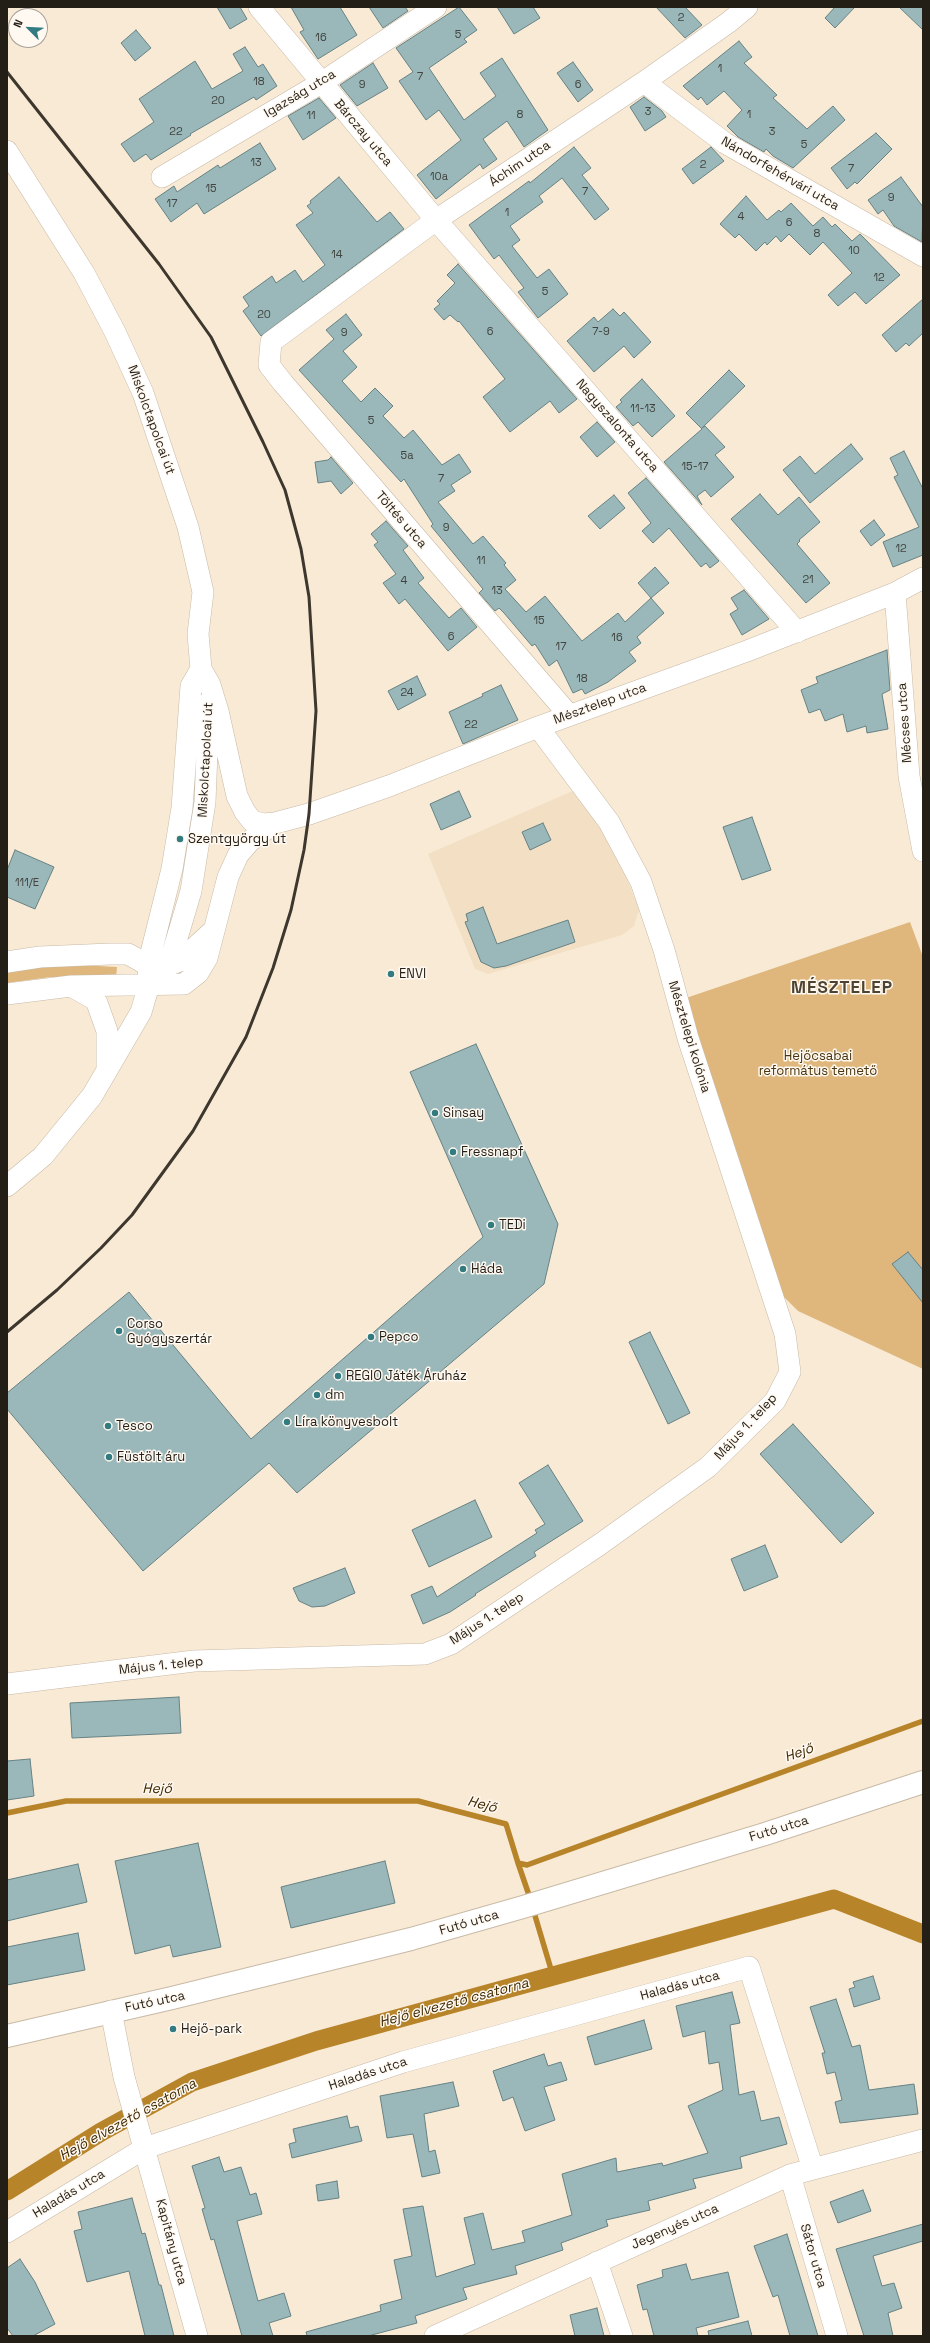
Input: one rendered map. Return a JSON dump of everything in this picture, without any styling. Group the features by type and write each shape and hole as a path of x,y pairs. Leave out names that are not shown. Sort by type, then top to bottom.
{"main road":[{"name":"Futó utca","path":"7,2036 299,1967 530,1905 765,1834 923,1782"}],"street":[{"name":"Bárczay utca","path":"259,7 436,220"},
{"name":"Igazság utca","path":"162,177 321,83 436,7"},
{"name":"Áchim utca","path":"295,324 436,220 644,82 729,22 747,7"},
{"name":"Nándorfehérvári utca","path":"644,82 726,144 923,256"},
{"name":"Miskolctapolcai út","path":"7,151 84,273 115,332 143,393 188,527 203,592 198,634 205,677 205,802 199,853 191,891 169,965 150,985"},
{"name":"Nagyszalonta utca","path":"436,220 797,632"},
{"name":"Töltés utca","path":"295,324 271,342 269,365 569,715"},
{"name":"Mésztelep utca","path":"205,677 226,736 237,796 245,812 252,821 264,824 275,823 309,814 389,786 538,726 797,632 895,593 923,578"},
{"name":"Mécses utca","path":"895,593 909,776 923,851"},
{"name":"Miskolctapolcai út","path":"7,1186 42,1156 67,1128 92,1096 141,1012 150,985 148,965 161,921 182,808 191,686 205,677"},
{"name":"Mésztelepi kolónia","path":"538,726 609,822 641,882 664,950 688,1038 785,1334 790,1372"},
{"name":"Mésztelep utca","path":"150,985 184,984 198,973 207,958 228,878 238,855 250,841 275,823"},
{"path":"128,954 161,921"},
{"path":"7,962 40,957 128,954 148,965 169,965 180,961 214,930"},
{"path":"7,994 71,986 150,985"},
{"path":"71,986 97,1003 107,1031 107,1070"},
{"name":"Május 1. telep","path":"7,1684 194,1661 425,1654 451,1644 599,1545 708,1467 775,1401 790,1372"},
{"name":"Haladás utca","path":"7,2232 143,2140 403,2062 749,1967 813,2169"},
{"name":"Kapitány utca","path":"111,2011 131,2100 197,2336"},
{"name":"Jegenyés utca","path":"435,2336 790,2175 923,2140"},
{"name":"Sátor utca","path":"790,2175 837,2336"},
{"path":"597,2262 622,2336"}],"shaded area":[{"path":"575,790 613,843 639,910 634,926 622,935 488,974 475,969 428,854"}],"green space":[{"name":"Hejőcsabai református temető","path":"910,922 923,957 923,1369 798,1311 782,1295 686,998"},
{"path":"79,965 117,967 116,978 51,977 7,983 7,972 20,968"}],"building":[{"path":"217,7 240,7 247,19 230,29"},
{"path":"291,7 340,7 357,35 318,59 300,32 304,30"},
{"path":"369,7 405,7 408,11 383,28"},
{"path":"459,7 477,30 464,39 467,42 429,68 464,120 496,96 480,73 502,58 548,130 524,147 507,121 483,139 497,159 483,169 480,164 436,199 417,175 461,140 439,110 426,120 399,81 413,72 396,48"},
{"path":"497,7 533,7 540,18 514,34"},
{"path":"656,7 685,7 702,25 685,38"},
{"path":"835,7 855,7 835,28 825,18"},
{"path":"899,7 923,7 923,30"},
{"path":"136,30 151,48 135,61 121,43"},
{"path":"739,41 752,57 744,63 777,95 773,98 807,129 833,106 845,120 793,168 773,156 766,149 764,152 738,137 727,126 742,110 724,91 707,105 701,97 698,100 683,86"},
{"path":"245,47 258,67 263,64 277,86 256,100 254,97 190,134 191,135 151,160 146,154 134,162 121,144 154,122 139,99 195,61 212,89 243,71 233,54"},
{"path":"573,62 593,90 578,102 557,73"},
{"path":"373,63 388,88 357,106 340,85"},
{"path":"644,97 662,111 666,117 645,131 630,107"},
{"path":"319,98 336,118 303,140 288,116"},
{"path":"876,133 892,149 857,184 855,182 847,189 831,168"},
{"path":"260,143 276,169 204,214 197,203 171,222 155,199 174,186 177,192 218,165 220,168"},
{"path":"574,147 591,168 582,175 609,209 595,220 562,178 539,196 543,202 510,226 520,240 512,246 537,278 549,269 568,294 538,318 518,292 524,288 499,255 494,259 469,225 529,181 530,183"},
{"path":"711,147 724,161 693,184 682,169"},
{"path":"339,177 377,222 390,212 404,229 261,336 243,311 249,306 243,297 272,276 276,283 295,270 303,282 325,265 296,225 313,213 307,206 311,203 310,201"},
{"path":"901,177 923,207 922,242 894,226 883,210 878,214 868,200"},
{"path":"746,196 767,220 779,210 781,212 791,203 813,226 823,217 832,227 835,224 852,241 860,234 900,275 866,304 855,292 838,306 828,295 852,273 823,242 810,255 789,234 781,242 776,236 767,245 765,242 756,251 739,234 735,238 720,224"},
{"path":"458,264 577,399 559,413 550,401 510,432 483,397 505,379 459,321 458,322 450,315 444,320 434,309 440,304 437,301 455,283 447,275"},
{"path":"923,299 923,333 909,346 906,343 896,352 882,335"},
{"path":"613,309 620,316 624,312 651,342 634,358 624,346 594,372 567,341 594,317 598,322"},
{"path":"346,314 362,335 343,351 357,367 342,381 361,402 375,388 393,406 383,416 404,438 413,430 442,465 459,454 471,472 451,485 455,491 438,502 473,544 483,536 506,563 504,565 516,580 505,589 526,612 545,596 582,641 618,613 625,622 651,598 664,613 637,637 641,643 629,652 636,661 608,682 585,694 582,689 573,693 557,660 549,666 535,644 532,646 499,608 495,611 479,593 483,589 431,526 433,524 404,479 401,482 299,370 334,339 326,330"},
{"path":"729,370 745,386 702,428 705,426 725,447 715,455 734,477 711,497 705,490 697,496 702,505 664,462 702,429 686,413"},
{"path":"642,379 675,416 652,437 638,422 633,426 616,407 622,402 620,400"},
{"path":"597,422 615,442 597,457 580,437"},
{"path":"851,444 863,459 810,503 783,470 800,456 815,474"},
{"path":"904,451 923,489 923,555 893,567 883,542 919,527 894,477 898,475 890,458"},
{"path":"331,457 353,483 341,494 331,481 318,483 315,462 328,460"},
{"path":"646,478 719,561 710,568 706,563 701,567 669,528 653,543 642,531 651,523 628,493"},
{"path":"760,494 778,515 799,497 820,522 799,540 800,541 797,544 830,583 806,603 731,519"},
{"path":"614,495 625,508 600,529 588,516"},
{"path":"874,520 885,535 871,546 860,531"},
{"path":"386,521 408,546 403,550 424,578 418,583 449,618 461,608 477,627 448,651 405,599 399,604 383,583 396,574 374,545 378,542 371,534"},
{"path":"655,567 669,583 651,598 638,583"},
{"path":"744,590 769,619 742,635 730,614 738,609 731,598"},
{"path":"887,650 890,690 882,694 888,729 867,733 866,726 847,732 843,714 825,721 820,709 809,713 801,690 818,683 816,677"},
{"path":"417,676 426,695 398,710 388,691"},
{"path":"501,685 518,720 463,744 449,712 483,696 482,694"},
{"path":"459,791 471,817 441,830 430,804"},
{"path":"752,817 771,870 742,880 723,827"},
{"path":"543,823 551,840 530,850 522,832"},
{"path":"15,850 54,867 35,909 7,897 7,870"},
{"path":"483,907 497,944 568,920 575,942 506,966 494,968 481,962 465,922 468,921 466,914"},
{"path":"476,1044 558,1224 544,1284 297,1493 269,1463 143,1571 7,1409 7,1393 129,1292 251,1439 483,1237 410,1072"},
{"path":"908,1252 923,1270 923,1303 892,1264"},
{"path":"650,1332 690,1413 668,1424 629,1342"},
{"path":"793,1424 874,1513 841,1543 760,1454"},
{"path":"548,1465 583,1521 534,1552 536,1556 475,1594 476,1595 450,1612 423,1624 411,1595 432,1586 437,1597 537,1533 535,1530 545,1524 519,1483"},
{"path":"475,1500 492,1537 429,1567 412,1530"},
{"path":"765,1545 778,1577 744,1591 731,1559"},
{"path":"345,1568 355,1593 325,1606 312,1607 299,1601 293,1588"},
{"path":"179,1697 181,1733 72,1738 70,1703"},
{"path":"30,1759 34,1796 7,1800 7,1761"},
{"path":"198,1843 221,1947 173,1957 170,1945 135,1954 115,1861"},
{"path":"385,1861 395,1903 291,1928 281,1887"},
{"path":"78,1864 87,1902 7,1921 7,1880"},
{"path":"78,1933 85,1970 7,1985 7,1947"},
{"path":"873,1976 880,1999 854,2007 849,1989 855,1987 853,1982"},
{"path":"732,1992 740,2023 730,2025 739,2095 754,2091 761,2121 779,2117 787,2144 740,2157 742,2168 693,2179 696,2188 648,2201 650,2210 606,2220 608,2226 561,2243 563,2250 515,2266 517,2274 463,2288 467,2299 415,2316 417,2323 368,2336 307,2336 306,2332 381,2311 380,2305 402,2299 394,2260 412,2256 403,2209 423,2206 436,2277 475,2264 464,2218 483,2213 492,2250 525,2242 522,2231 572,2215 562,2174 616,2158 617,2172 662,2163 663,2166 708,2153 688,2106 723,2090 719,2062 709,2064 705,2031 683,2037 676,2006"},
{"path":"836,1999 852,2047 860,2045 869,2090 914,2084 918,2114 840,2123 835,2102 842,2100 835,2072 827,2074 822,2053 825,2053 810,2007"},
{"path":"644,2020 652,2049 595,2065 587,2037"},
{"path":"544,2054 548,2066 561,2062 567,2080 544,2087 555,2120 525,2131 513,2097 503,2101 493,2071"},
{"path":"453,2082 459,2106 424,2114 429,2152 435,2150 440,2173 422,2177 413,2134 387,2138 380,2096"},
{"path":"347,2116 350,2128 358,2126 362,2141 292,2158 289,2144 296,2142 293,2129"},
{"path":"219,2157 224,2172 241,2167 250,2195 256,2193 262,2214 237,2221 258,2301 284,2293 291,2316 269,2323 273,2336 242,2336 214,2239 211,2240 202,2209 205,2208 192,2166"},
{"path":"337,2181 339,2198 318,2201 316,2185"},
{"path":"863,2190 871,2211 838,2223 830,2202"},
{"path":"132,2198 142,2234 145,2233 159,2285 161,2285 174,2336 145,2336 129,2271 87,2282 74,2231 82,2229 78,2212"},
{"path":"923,2224 923,2241 873,2256 882,2286 894,2283 902,2308 888,2313 893,2336 864,2336 836,2249"},
{"path":"787,2234 818,2336 790,2336 778,2295 773,2297 754,2246"},
{"path":"20,2259 35,2282 55,2324 33,2336 13,2336 7,2328 7,2268"},
{"path":"686,2264 691,2280 728,2272 739,2317 696,2328 698,2336 654,2336 647,2309 643,2310 637,2285 663,2277 662,2270"},
{"path":"597,2308 604,2336 575,2336 570,2315"},
{"path":"748,2321 752,2336 709,2336 708,2331"}],"waterway":[{"name":"Hejő","path":"7,1813 66,1801 418,1801 506,1824 518,1863 527,1865 923,1721"},
{"path":"518,1863 531,1901"},
{"name":"Hejő elvezető csatorna","path":"7,2191 101,2132 192,2082 316,2041 834,1899 923,1934"},
{"path":"533,1909 553,1976"}],"railway":[{"path":"7,72 159,264 211,337 263,442 285,490 301,549 309,597 316,711 309,814 304,850 291,910 273,968 246,1037 193,1131 132,1215 101,1248 57,1290 7,1332"}],"place":[{"name":"Szentgyörgy út","path":"180,839"},
{"name":"ENVI","path":"391,974"},
{"name":"Sinsay","path":"435,1113"},
{"name":"Fressnapf","path":"453,1152"},
{"name":"TEDi","path":"491,1225"},
{"name":"Háda","path":"463,1269"},
{"name":"Corso Gyógyszertár","path":"119,1331"},
{"name":"Pepco","path":"371,1337"},
{"name":"REGIO Játék Áruház","path":"338,1376"},
{"name":"dm","path":"317,1395"},
{"name":"Líra könyvesbolt","path":"287,1422"},
{"name":"Tesco","path":"108,1426"},
{"name":"Füstölt áru","path":"109,1457"},
{"name":"Hejő-park","path":"173,2029"}],"district":[{"name":"MÉSZTELEP","path":"842,988"}]}
